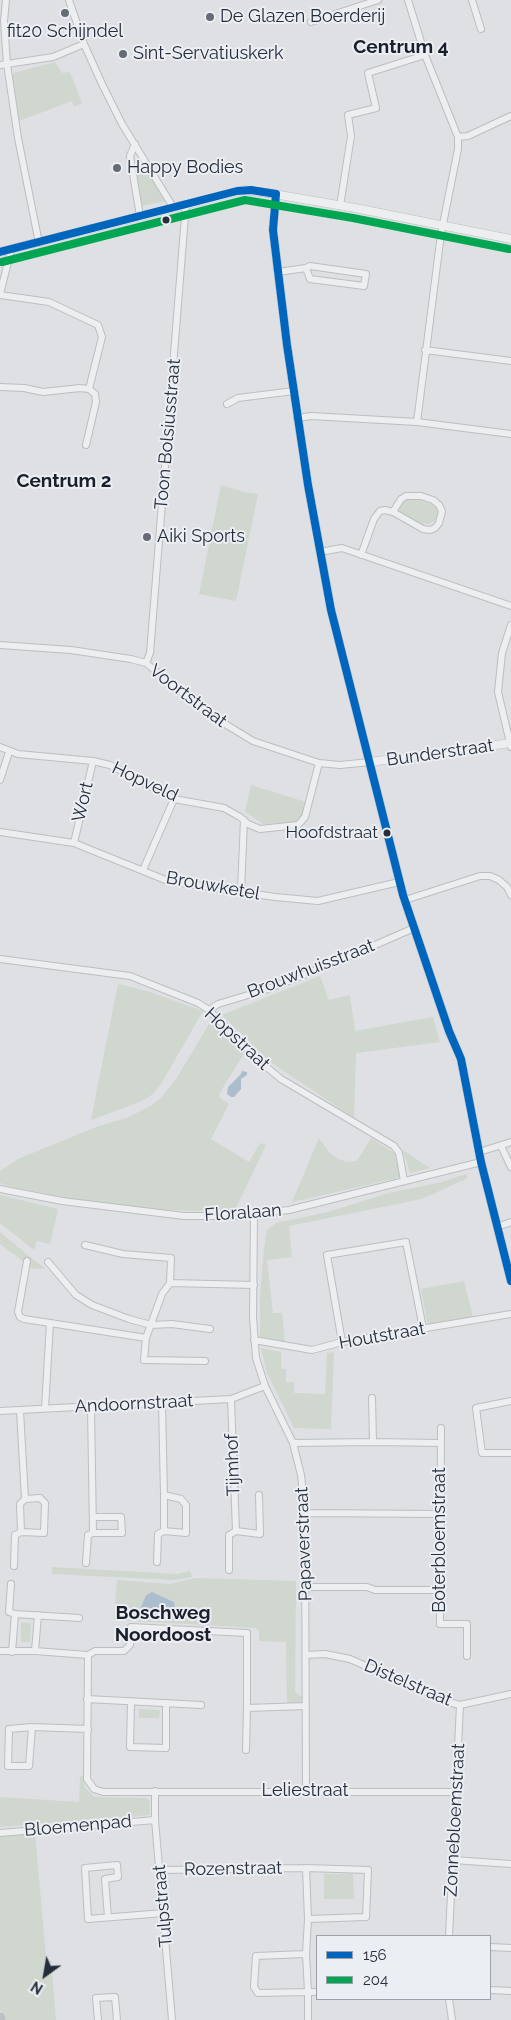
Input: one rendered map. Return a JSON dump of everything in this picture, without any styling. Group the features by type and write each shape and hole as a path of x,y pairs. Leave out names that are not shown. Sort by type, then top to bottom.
{"street":[{"path":"6,0 3,65 39,243"},
{"path":"69,0 84,44 102,84 173,207"},
{"path":"311,22 378,0"},
{"path":"408,0 425,55 458,137 458,149 443,226 425,350 417,422"},
{"path":"472,0 481,29"},
{"path":"3,65 53,57 84,44"},
{"path":"340,206 351,136 348,114 376,108 368,73 425,55"},
{"path":"458,137 468,136 511,116"},
{"path":"135,144 130,156 140,216"},
{"path":"0,252 244,190 276,194 511,239"},
{"path":"276,194 273,230 297,418 331,610 399,882 449,1031 461,1059 481,1162 511,1281"},
{"name":"Toon Bolsiusstraat","path":"146,663 150,653 186,204"},
{"path":"11,250 0,294 49,302 98,325 102,337 89,389"},
{"path":"278,272 310,266 366,274 364,286 310,279 306,268"},
{"path":"425,350 511,361"},
{"path":"0,387 24,388 43,392 80,388 89,389 95,394 96,402 86,445"},
{"path":"227,404 238,398 294,391"},
{"path":"297,418 311,416 417,422 511,434"},
{"path":"361,556 374,519 380,511 393,512 422,529 430,530 439,523 442,511 433,500 421,496 406,496 401,499 393,512"},
{"path":"320,552 342,548 511,606"},
{"path":"511,625 502,653 498,680 501,711 511,744"},
{"name":"Voortstraat","path":"0,645 71,650 146,663 207,713 238,733 262,744 319,763 340,765 370,762"},
{"name":"Bunderstraat","path":"370,762 511,744"},
{"name":"Hopveld","path":"0,747 18,754 93,761 110,765 174,799 224,808 248,824 260,829 298,825 305,817 319,763"},
{"path":"0,780 9,752"},
{"name":"Wort","path":"74,843 93,761"},
{"path":"143,870 174,799"},
{"path":"241,891 244,820"},
{"name":"Brouwketel","path":"0,832 74,843 168,881 318,901 399,882"},
{"path":"405,900 480,876 490,876 499,880 507,887 511,895"},
{"name":"Brouwhuisstraat","path":"209,1010 218,1004 268,989 327,966 414,928"},
{"name":"Hopstraat","path":"0,959 130,976 172,991 209,1010 257,1059 281,1079 394,1146 399,1153 404,1181"},
{"path":"479,1152 511,1142"},
{"path":"501,1146 511,1167"},
{"name":"Floralaan","path":"0,1190 62,1201 184,1216 254,1215 289,1210 481,1162"},
{"name":"Papaverstraat","path":"254,1215 254,1340 256,1358 265,1386 293,1443 301,1475 305,1513 306,1791"},
{"path":"497,1227 511,1222"},
{"path":"342,1342 327,1256 344,1252 406,1242 423,1328"},
{"path":"85,1245 123,1254 171,1258 170,1283 162,1294 146,1338 144,1360 205,1360"},
{"path":"27,1261 18,1312 20,1317 146,1338"},
{"path":"48,1262 55,1268 71,1291 81,1300 128,1319 151,1325 172,1324 210,1329"},
{"path":"170,1283 254,1285"},
{"name":"Houtstraat","path":"254,1340 312,1350 342,1342 511,1314"},
{"path":"45,1408 50,1323"},
{"name":"Andoornstraat","path":"0,1411 231,1399 265,1386"},
{"path":"372,1398 372,1442"},
{"name":"Tijmhof","path":"231,1399 236,1531"},
{"path":"511,1402 476,1408 482,1453 511,1453"},
{"path":"162,1403 164,1532"},
{"path":"91,1407 93,1533"},
{"path":"20,1410 24,1499 20,1504 20,1532"},
{"name":"Boterbloemstraat","path":"441,1428 440,1624 467,1624 467,1656"},
{"path":"293,1443 441,1443"},
{"path":"157,1562 158,1534 164,1532 186,1534 186,1505 181,1499 164,1495"},
{"name":"Tijmhof","path":"229,1570 229,1535 236,1531 260,1534 259,1495"},
{"path":"14,1566 15,1535 20,1532 44,1533 44,1503 40,1498 24,1499"},
{"path":"305,1513 440,1514"},
{"path":"86,1563 88,1535 93,1533 122,1533 121,1517 94,1517"},
{"path":"11,1584 9,1612 79,1618"},
{"path":"306,1586 367,1587 375,1590 440,1590"},
{"path":"12,1652 15,1614"},
{"path":"35,1651 38,1615"},
{"path":"0,1651 35,1651 88,1655 95,1651 124,1652 130,1645 131,1627 247,1633 246,1750"},
{"name":"Distelstraat","path":"306,1655 325,1654 350,1659 448,1702 460,1705 511,1694"},
{"path":"32,1727 29,1766 8,1766 8,1729 32,1727 88,1729 88,1655"},
{"path":"87,1699 201,1705"},
{"path":"131,1702 130,1747 166,1748 166,1704"},
{"name":"Zonnebloemstraat","path":"449,1935 460,1705"},
{"path":"247,1708 306,1706"},
{"name":"Bloemenpad","path":"88,1729 87,1779 94,1789 103,1792 155,1791"},
{"name":"Leliestraat","path":"155,1791 456,1792"},
{"name":"Tulpstraat","path":"155,1791 155,1820 172,2020"},
{"name":"Bloemenpad","path":"0,1833 155,1820"},
{"path":"453,1860 511,1864"},
{"path":"108,1917 105,1879 118,1877 117,1865 85,1868 88,1919 164,1913"},
{"path":"306,1868 308,2020"},
{"name":"Rozenstraat","path":"160,1870 306,1868 368,1870 366,1917 308,1919"},
{"path":"491,1947 511,1948"},
{"path":"306,1954 256,1956 254,1987 258,1994 316,1992"},
{"path":"491,1990 511,1991"},
{"path":"98,2020 96,1998 115,1997 118,2020"},
{"path":"449,2000 452,2020"}],"shaded area":[{"path":"55,62 62,73 70,72 82,103 74,107 72,101 19,121 13,73"},
{"path":"144,163 167,201 141,206 134,167"},
{"path":"221,485 258,494 236,601 199,594"},
{"path":"407,500 419,500 433,505 437,508 437,519 429,524 420,524 398,512 402,504"},
{"path":"251,785 306,802 301,819 295,822 263,824 245,812"},
{"path":"320,976 329,1000 350,995 355,1031 433,1017 440,1042 356,1053 354,1118 269,1061 222,1015"},
{"path":"118,984 147,991 203,1011 161,1084 153,1094 142,1101 91,1120"},
{"path":"212,1019 245,1052 219,1094 220,1098 229,1104 211,1139 249,1162 260,1143 266,1145 235,1210 148,1209 83,1201 0,1183 0,1171 18,1159 96,1127 129,1117 152,1105 161,1098 178,1076"},
{"path":"319,1138 329,1152 338,1159 348,1162 357,1161 371,1138 394,1153 400,1173 398,1178 292,1202"},
{"path":"403,1150 422,1163 430,1168 410,1173"},
{"path":"466,1174 468,1178 422,1199 289,1226 292,1257 267,1260 273,1313 282,1313 285,1342 260,1337 260,1297 267,1230 276,1223 324,1213 389,1193 442,1182"},
{"path":"0,1195 58,1209 50,1244 37,1241 34,1250 0,1223"},
{"path":"0,1232 46,1269 28,1268 27,1264 0,1244"},
{"path":"464,1281 473,1317 428,1326 421,1289"},
{"path":"261,1348 281,1352 281,1369 286,1369 286,1382 294,1382 294,1393 325,1394 327,1353 334,1352 331,1429 294,1428 267,1373"},
{"path":"52,1567 178,1574 189,1571 192,1577 176,1580 52,1574"},
{"path":"195,1578 296,1581 295,1692 302,1697 301,1705 287,1705 286,1642 259,1641 259,1632 256,1628 114,1620 117,1580 170,1584","holes":["153,1593 174,1602 174,1611 140,1614 139,1612 146,1595"]},
{"path":"21,1622 31,1623 30,1642 21,1642"},
{"path":"139,1709 160,1710 159,1718 139,1718"},
{"path":"80,1776 83,1776 85,1788 95,1797 145,1798 149,1800 149,1815 0,1827 0,1797 79,1802"},
{"path":"35,1834 46,1957 51,1961 56,2020 5,2020 0,2010 0,1836"},
{"path":"324,1874 353,1874 354,1899 324,1899"}],"water":[{"path":"242,1071 247,1072 247,1075 241,1079 241,1089 234,1097 231,1097 227,1094 228,1087"},
{"path":"152,1592 174,1602 175,1608 170,1616 144,1615 139,1612 146,1595"}],"transit line":[{"name":"156","path":"0,252 237,191 251,190 276,194"},
{"name":"156","path":"276,194 273,230 287,345 308,485 331,610 403,895 449,1031 461,1059 481,1162 511,1281"},
{"name":"204","path":"2,262 245,200 353,218 509,249"}],"place":[{"name":"fit20 Schijndel","path":"65,13"},
{"name":"De Glazen Boerderij","path":"210,17"},
{"name":"Sint-Servatiuskerk","path":"123,54"},
{"name":"Happy Bodies","path":"117,168"},
{"name":"Aiki Sports","path":"147,537"},
{"name":"Hoofdstraat","path":"387,833"}],"district":[{"name":"Centrum 4","path":"401,47"},
{"name":"Centrum 2","path":"64,481"},
{"name":"Boschweg Noordoost","path":"163,1624"}]}
